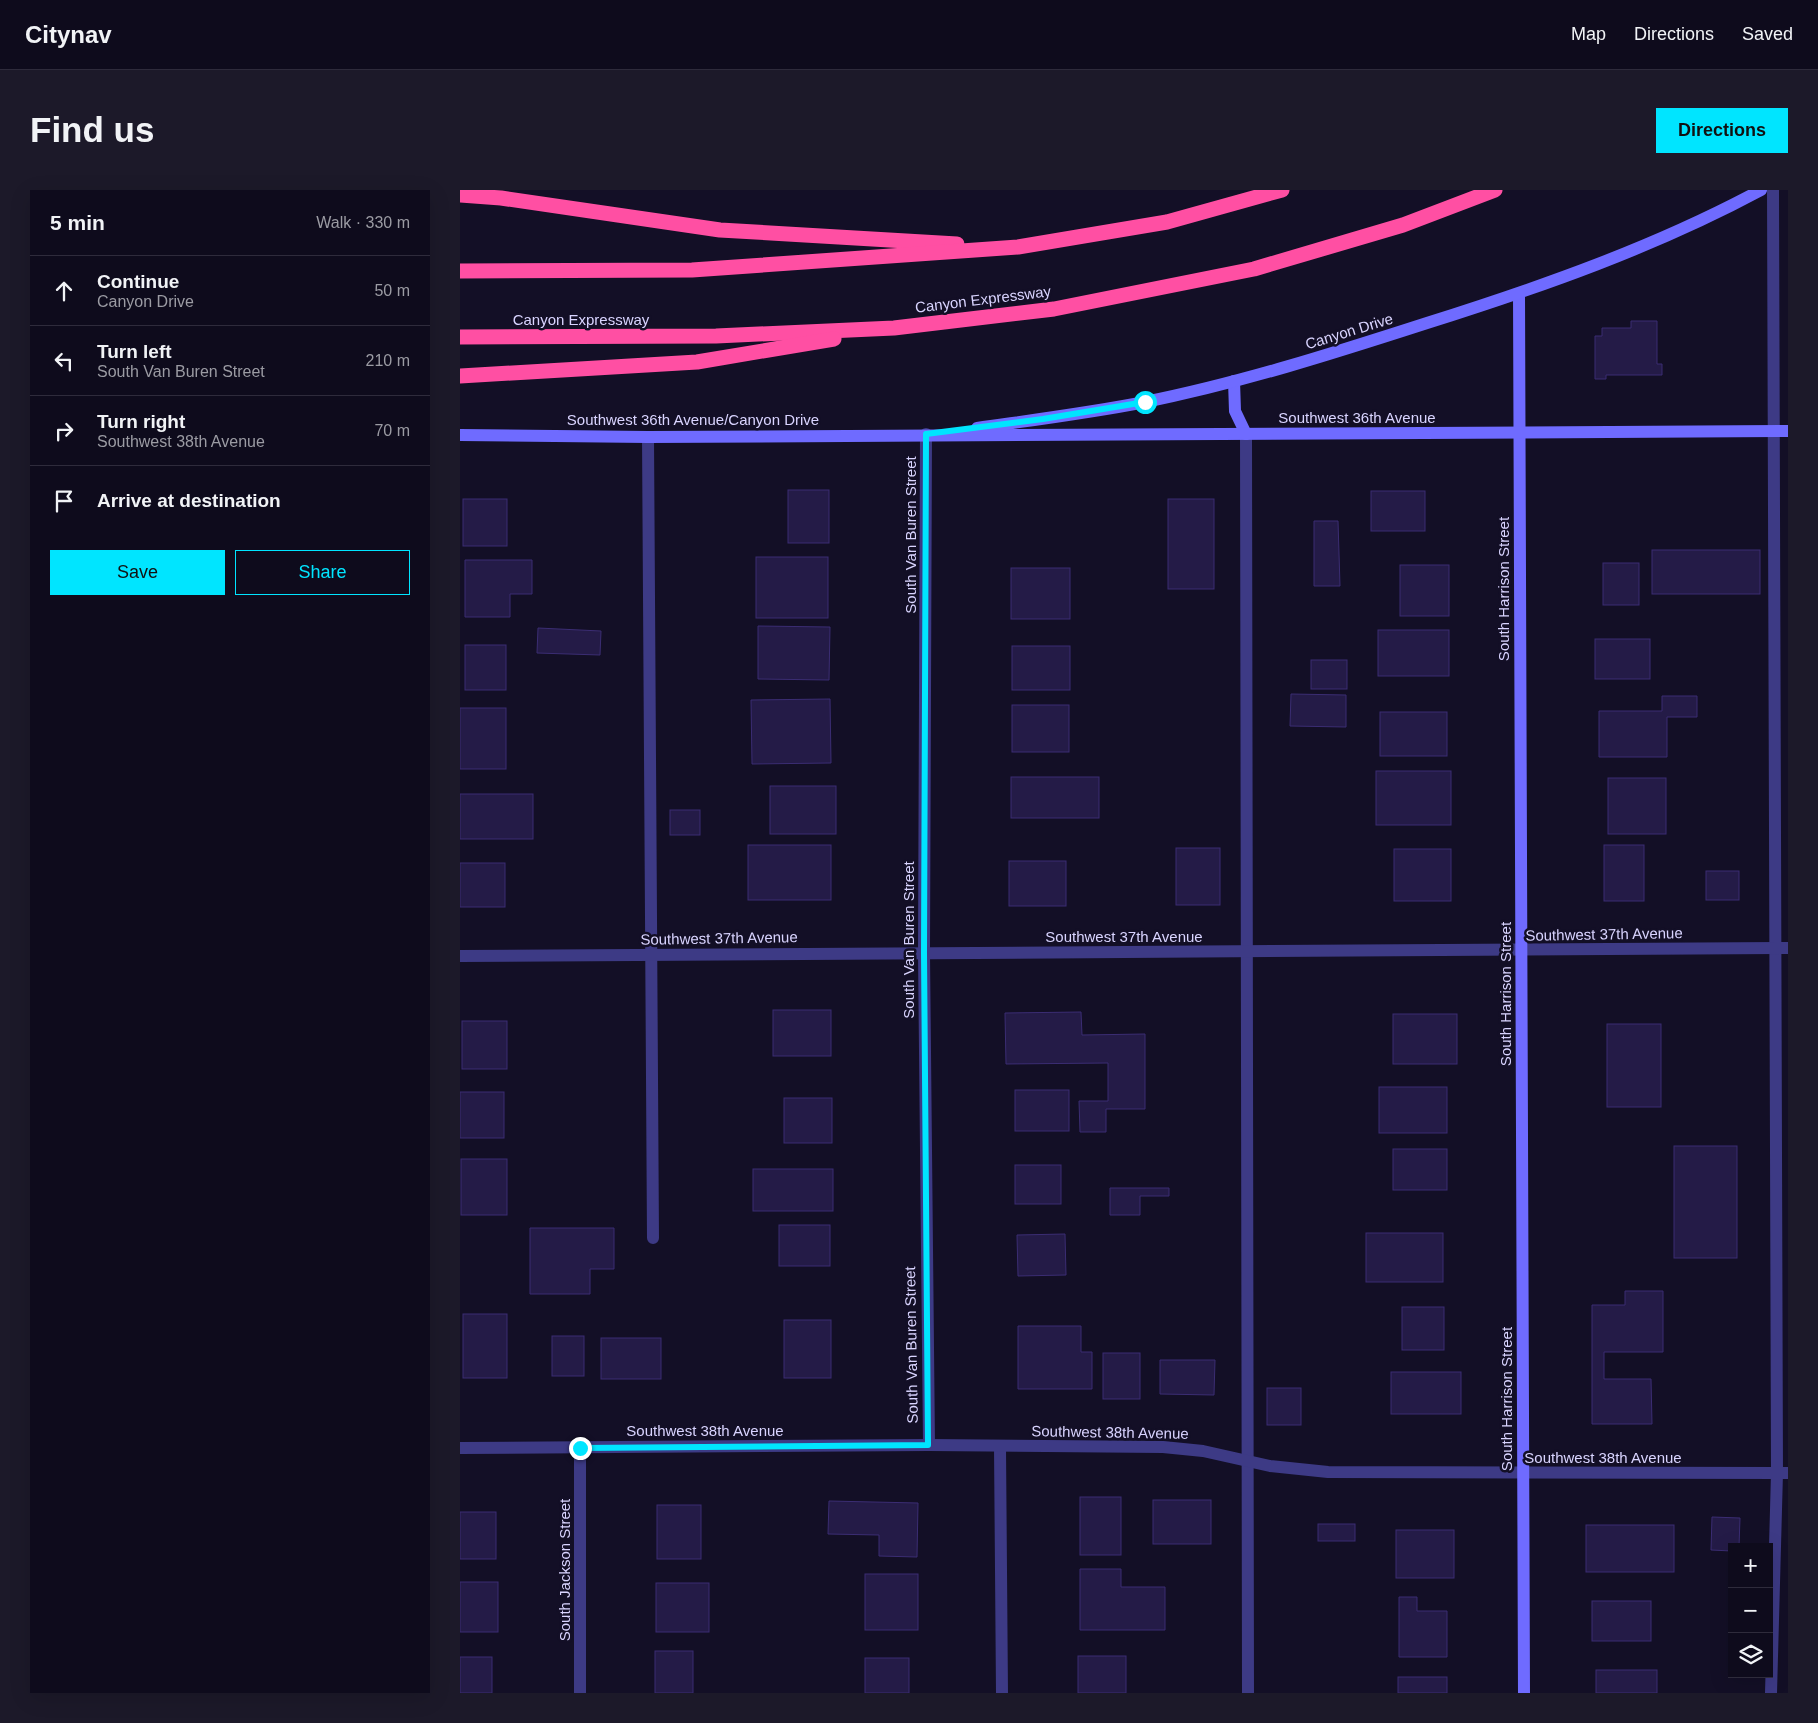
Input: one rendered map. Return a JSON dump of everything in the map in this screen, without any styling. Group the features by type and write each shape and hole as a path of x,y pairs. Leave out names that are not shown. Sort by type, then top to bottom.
{"highway":[{"path":"460,271 692,270 1018,247 1167,222 1282,190"},
{"name":"Canyon Expressway","path":"460,337 716,336 894,328 1054,308 1254,270 1403,225 1495,190"},
{"path":"460,195 501,198 720,230 1018,247"},
{"path":"460,376 697,362 894,328"}],"main road":[{"name":"Canyon Drive","path":"926,434 1043,419 1126,405 1234,381 1348,349 1519,294 1634,249 1761,190"},
{"name":"South Harrison Street","path":"1519,294 1524,1693"},
{"path":"1234,381 1235,411 1246,434"},
{"name":"Southwest 36th Avenue","path":"926,434 1788,431"},
{"name":"Southwest 36th Avenue/Canyon Drive","path":"460,435 648,437 926,434"}],"street":[{"path":"1771,1693 1783,1473 1782,948 1772,431 1772,190"},
{"name":"South Van Buren Street","path":"926,434 924,953 928,1445"},
{"path":"1246,434 1248,1693"},
{"path":"648,437 649,955 653,1238"},
{"name":"Southwest 37th Avenue","path":"460,956 1246,953 1782,948"},
{"name":"Southwest 38th Avenue","path":"460,1448 928,1445 1184,1448 1270,1466 1328,1472 1783,1473"},
{"path":"1000,1447 1002,1693"},
{"name":"South Jackson Street","path":"580,1448 580,1693"}],"building":[{"path":"1631,321 1657,321 1657,364 1662,364 1662,375 1606,375 1606,379 1595,379 1595,336 1602,336 1602,328 1631,328"},
{"path":"788,490 829,490 829,543 788,543"},
{"path":"1371,491 1425,491 1425,531 1371,531"},
{"path":"463,499 507,499 507,546 463,546"},
{"path":"1168,499 1214,499 1214,589 1168,589"},
{"path":"1314,521 1338,521 1340,586 1314,586"},
{"path":"1652,550 1760,550 1760,594 1652,594"},
{"path":"756,557 828,557 828,618 756,618"},
{"path":"465,560 532,560 532,594 510,594 510,617 465,617"},
{"path":"1603,563 1639,563 1639,605 1603,605"},
{"path":"1400,565 1449,565 1449,616 1400,616"},
{"path":"1011,568 1070,568 1070,619 1011,619"},
{"path":"758,626 830,627 829,680 758,679"},
{"path":"538,628 601,631 600,655 537,653"},
{"path":"1378,630 1449,630 1449,676 1378,676"},
{"path":"1595,639 1650,639 1650,679 1595,679"},
{"path":"465,645 506,645 506,690 465,690"},
{"path":"1012,646 1070,646 1070,690 1012,690"},
{"path":"1311,660 1347,660 1347,689 1311,689"},
{"path":"1291,694 1346,695 1346,727 1290,726"},
{"path":"1662,696 1697,696 1697,717 1667,717 1667,757 1599,757 1599,711 1662,711"},
{"path":"830,699 831,763 752,764 751,700"},
{"path":"1012,705 1069,705 1069,752 1012,752"},
{"path":"460,708 506,708 506,769 460,769"},
{"path":"1380,712 1447,712 1447,756 1380,756"},
{"path":"1376,771 1451,771 1451,825 1376,825"},
{"path":"1011,777 1099,777 1099,818 1011,818"},
{"path":"1608,778 1666,778 1666,834 1608,834"},
{"path":"770,786 836,786 836,834 770,834"},
{"path":"460,794 533,794 533,839 460,839"},
{"path":"670,810 700,810 700,835 670,835"},
{"path":"748,845 831,845 831,900 748,900"},
{"path":"1604,845 1644,845 1644,901 1604,901"},
{"path":"1176,848 1220,848 1220,905 1176,905"},
{"path":"1394,849 1451,849 1451,901 1394,901"},
{"path":"1009,861 1066,861 1066,906 1009,906"},
{"path":"460,863 505,863 505,907 460,907"},
{"path":"1706,871 1739,871 1739,900 1706,900"},
{"path":"773,1010 831,1010 831,1056 773,1056"},
{"path":"1081,1012 1082,1035 1145,1034 1145,1109 1106,1109 1106,1132 1080,1132 1079,1101 1108,1101 1108,1063 1006,1064 1005,1013"},
{"path":"1393,1014 1457,1014 1457,1064 1393,1064"},
{"path":"462,1021 507,1021 507,1069 462,1069"},
{"path":"1607,1024 1661,1024 1661,1107 1607,1107"},
{"path":"1379,1087 1447,1087 1447,1133 1379,1133"},
{"path":"1015,1090 1069,1090 1069,1131 1015,1131"},
{"path":"460,1092 504,1092 504,1138 460,1138"},
{"path":"784,1098 832,1098 832,1143 784,1143"},
{"path":"1674,1146 1737,1146 1737,1258 1674,1258"},
{"path":"1393,1149 1447,1149 1447,1190 1393,1190"},
{"path":"461,1159 507,1159 507,1215 461,1215"},
{"path":"1015,1165 1061,1165 1061,1204 1015,1204"},
{"path":"753,1169 833,1169 833,1211 753,1211"},
{"path":"1110,1188 1169,1188 1169,1196 1140,1196 1140,1215 1110,1215"},
{"path":"779,1225 830,1225 830,1266 779,1266"},
{"path":"530,1228 614,1228 614,1269 590,1269 590,1294 530,1294"},
{"path":"1366,1233 1443,1233 1443,1282 1366,1282"},
{"path":"1065,1234 1066,1275 1018,1276 1017,1235"},
{"path":"1625,1291 1663,1291 1663,1352 1604,1352 1604,1379 1651,1379 1652,1424 1592,1424 1592,1305 1625,1305"},
{"path":"1402,1307 1444,1307 1444,1350 1402,1350"},
{"path":"463,1314 507,1314 507,1378 463,1378"},
{"path":"784,1320 831,1320 831,1378 784,1378"},
{"path":"1018,1326 1081,1326 1081,1352 1092,1352 1092,1389 1018,1389"},
{"path":"552,1336 584,1336 584,1376 552,1376"},
{"path":"601,1338 661,1338 661,1379 601,1379"},
{"path":"1103,1353 1140,1353 1140,1399 1103,1399"},
{"path":"1160,1360 1215,1360 1214,1395 1160,1394"},
{"path":"1391,1372 1461,1372 1461,1414 1391,1414"},
{"path":"1267,1388 1301,1388 1301,1425 1267,1425"},
{"path":"1080,1497 1121,1497 1121,1555 1080,1555"},
{"path":"1153,1500 1211,1500 1211,1544 1153,1544"},
{"path":"829,1501 918,1503 917,1557 879,1556 879,1535 828,1534"},
{"path":"657,1505 701,1505 701,1559 657,1559"},
{"path":"460,1512 496,1512 496,1559 460,1559"},
{"path":"1712,1517 1740,1518 1739,1543 1728,1543 1728,1551 1711,1550"},
{"path":"1318,1524 1355,1524 1355,1541 1318,1541"},
{"path":"1586,1525 1674,1525 1674,1572 1586,1572"},
{"path":"1396,1530 1454,1530 1454,1578 1396,1578"},
{"path":"1080,1569 1121,1569 1121,1587 1165,1587 1165,1630 1080,1630"},
{"path":"865,1574 918,1574 918,1630 865,1630"},
{"path":"460,1582 498,1582 498,1632 460,1632"},
{"path":"656,1583 709,1583 709,1632 656,1632"},
{"path":"1399,1597 1417,1597 1417,1611 1447,1611 1447,1657 1399,1657"},
{"path":"1592,1601 1651,1601 1651,1641 1592,1641"},
{"path":"655,1651 693,1651 693,1693 655,1693"},
{"path":"1078,1656 1126,1656 1126,1693 1078,1693"},
{"path":"460,1657 492,1657 492,1693 460,1693"},
{"path":"865,1658 909,1658 909,1693 865,1693"},
{"path":"1596,1670 1657,1670 1657,1693 1596,1693"},
{"path":"1398,1677 1447,1677 1447,1693 1398,1693"}],"route":[{"path":"580,1448 928,1445 924,953 926,434 1043,419 1145,402"}]}
